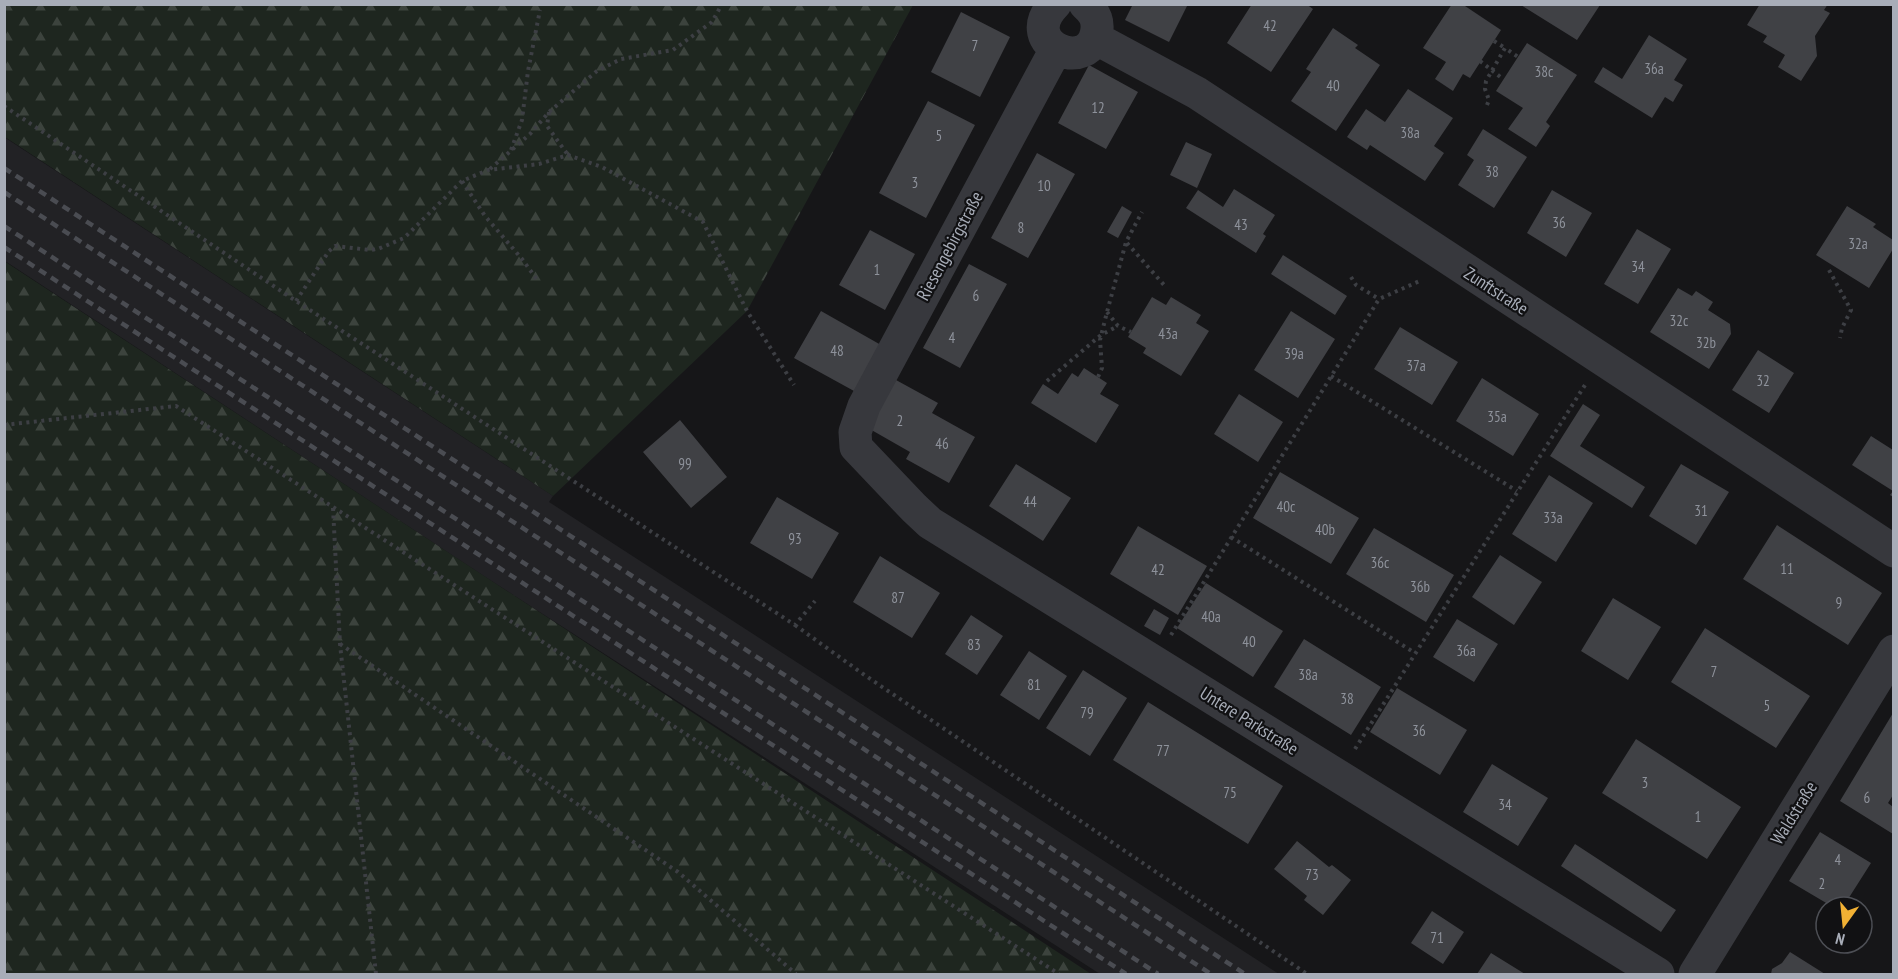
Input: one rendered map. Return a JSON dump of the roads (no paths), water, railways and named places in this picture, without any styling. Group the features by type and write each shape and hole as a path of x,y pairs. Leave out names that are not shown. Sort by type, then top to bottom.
{"street":[{"path":"1046,7 1043,25 1046,39 1063,53 1078,52 1085,49 1095,38 1097,31 1095,17 1085,4"},
{"name":"Zunftstraße","path":"1095,38 1197,93 1893,551"},
{"name":"Riesengebirgstraße","path":"856,447 855,432 864,406 1056,49"},
{"name":"Untere Parkstraße","path":"856,447 930,523 1658,975"},
{"name":"Waldstraße","path":"1695,975 1893,651"}],"railway":[{"path":"4,168 1245,974"},
{"path":"4,192 1211,974"},
{"path":"4,226 1158,974"},
{"path":"4,247 1126,974"}]}
